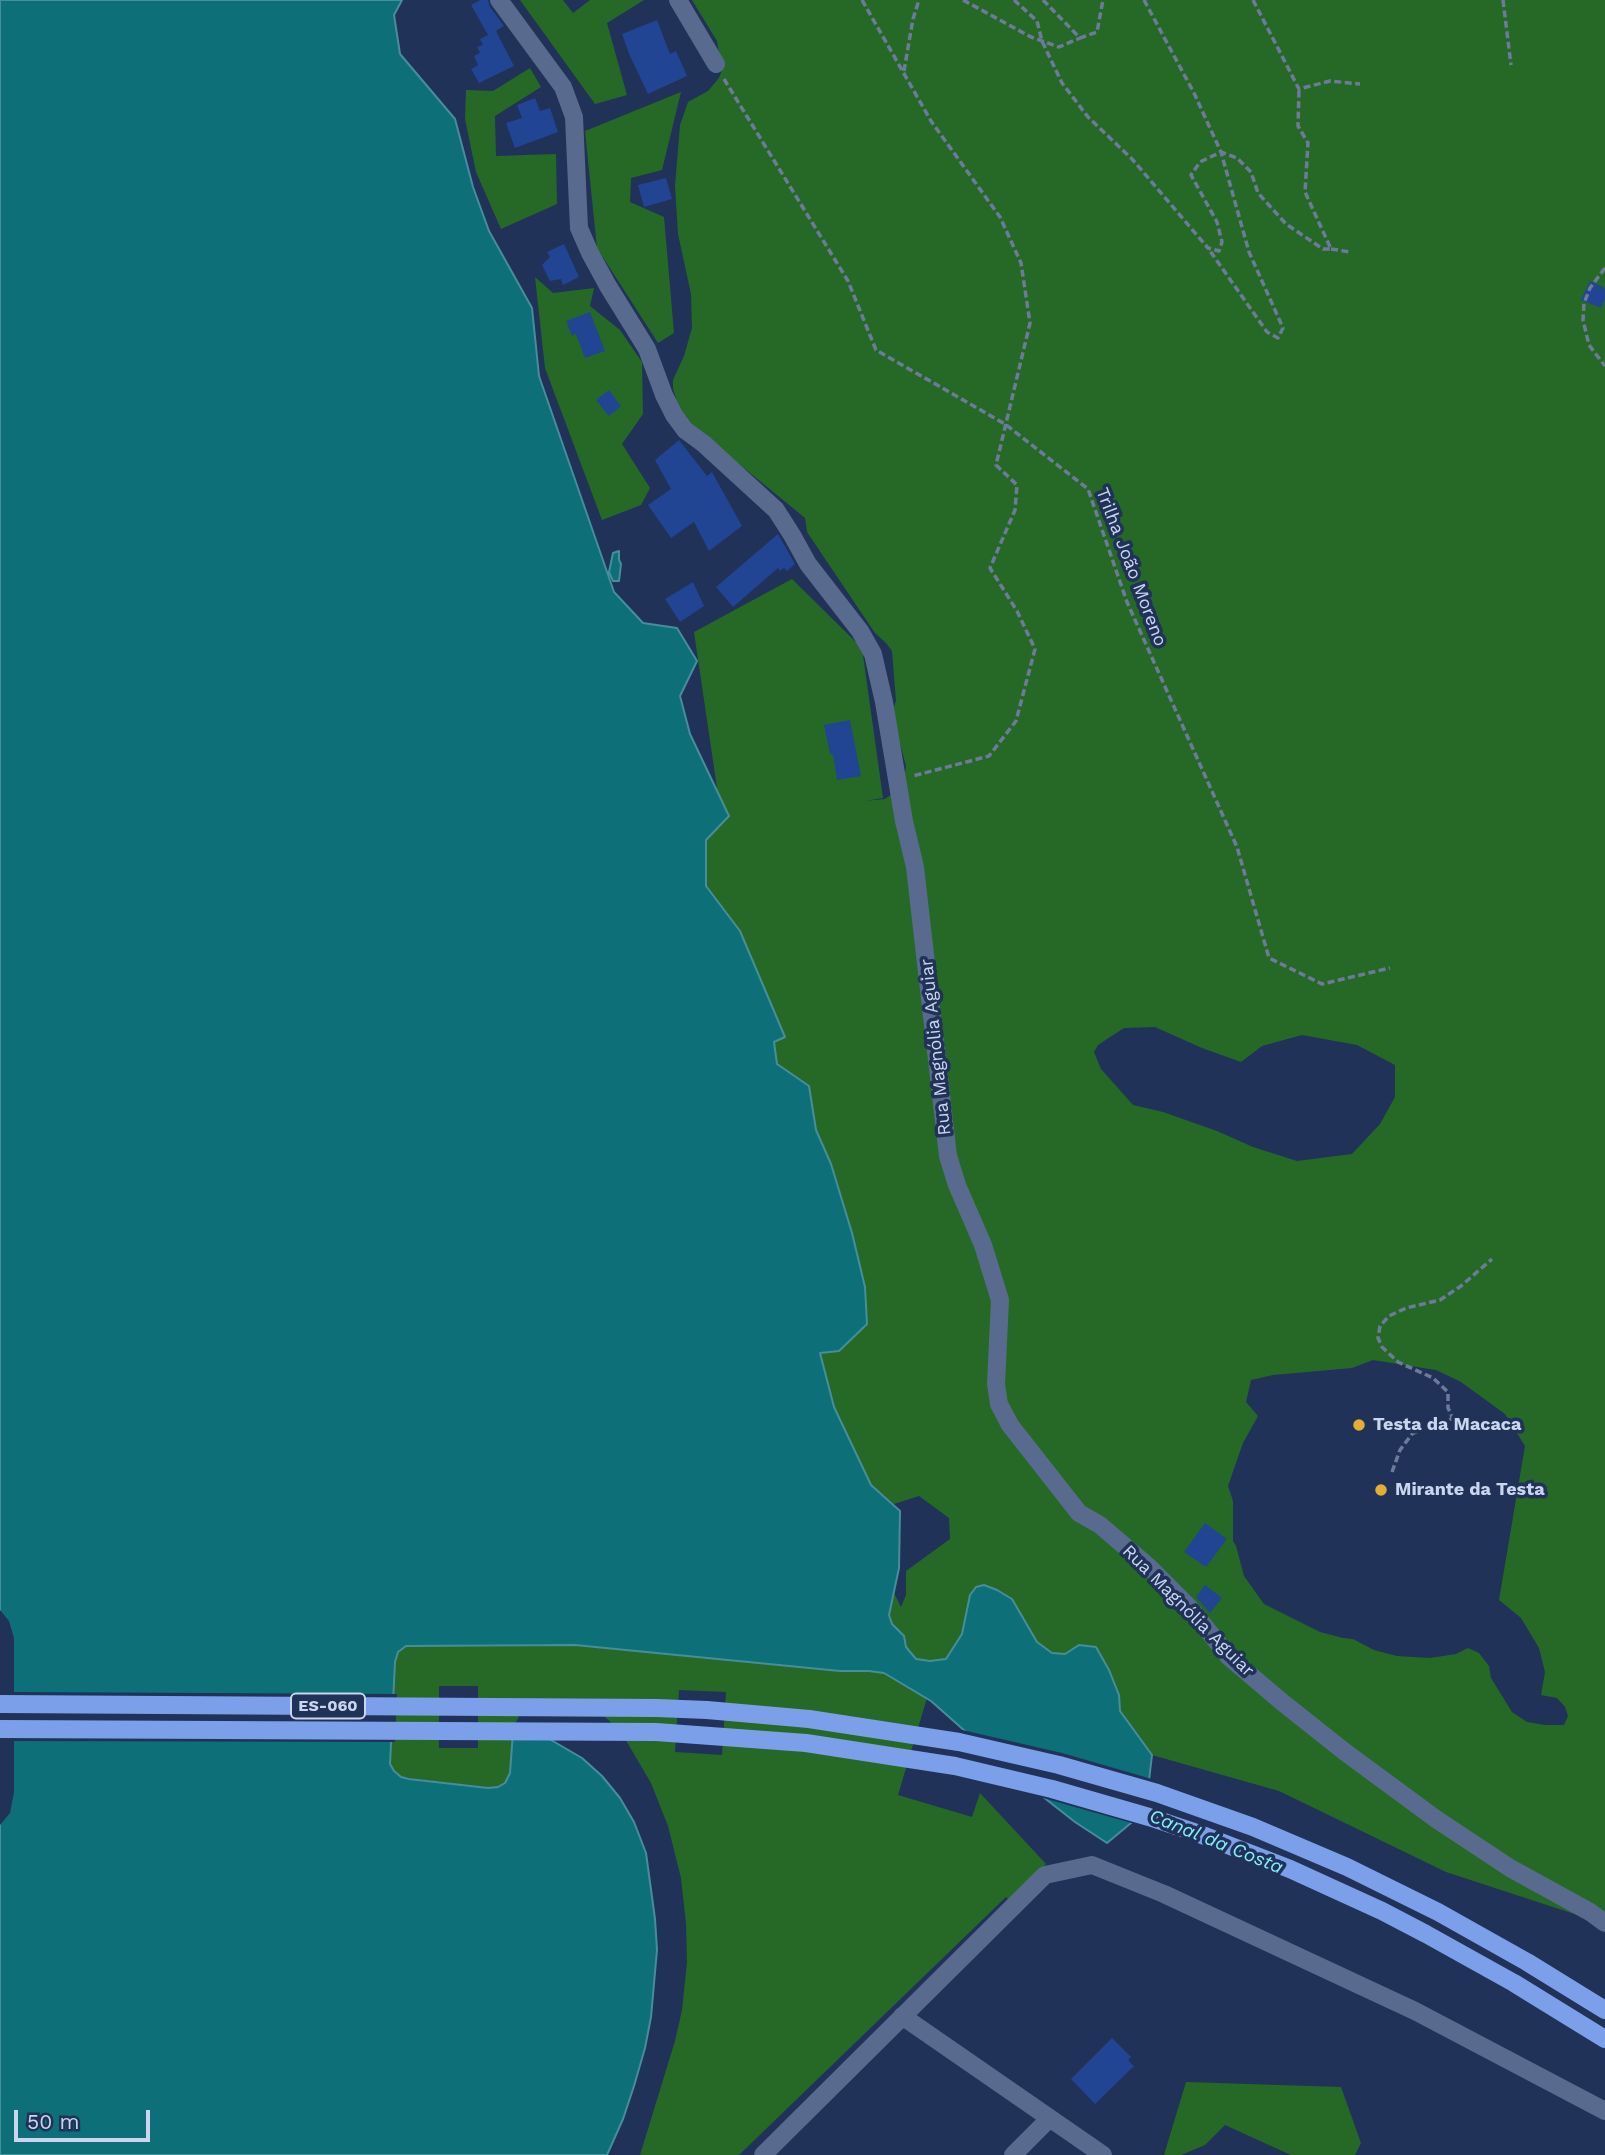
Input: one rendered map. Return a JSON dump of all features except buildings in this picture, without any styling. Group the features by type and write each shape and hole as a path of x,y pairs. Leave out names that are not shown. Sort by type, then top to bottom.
{"main road":[{"name":"ES-060","path":"0,1704 669,1708 809,1718 960,1742 1108,1779 1205,1810 1288,1842 1347,1867 1438,1912 1605,2010"},
{"name":"ES-060","path":"0,1729 656,1732 806,1743 955,1766 1137,1813 1290,1870 1382,1911 1437,1940 1605,2039"}],"street":[{"name":"Rua Magnólia Aguiar","path":"499,0 563,87 574,117 579,228 608,286 647,349 674,415 685,430 776,510 808,564 860,631 873,654 915,867 948,1156 957,1185 983,1245 1000,1300 996,1384 999,1404 1010,1425 1079,1513 1100,1525 1149,1567 1190,1608 1229,1657 1282,1702 1436,1819 1510,1868 1605,1923"},
{"path":"678,0 716,64"},
{"path":"774,2151 902,2016 1045,1875 1092,1865 1164,1894 1415,2011 1605,2111"},
{"path":"902,2016 1103,2155"},
{"path":"1013,2155 1049,2118"}],"path":[{"path":"862,0 931,121 1000,217 1021,263 1030,323 996,465 1017,485 1015,510 990,568 1017,611 1035,649 1016,721 989,756 897,780"},
{"path":"904,73 919,0"},
{"path":"963,0 1031,37 1059,47 1097,32 1103,0"},
{"path":"1014,0 1037,21 1042,41 1062,83 1088,117 1132,159 1208,248 1267,332 1278,338 1283,328 1249,252 1221,152 1194,93 1144,0"},
{"path":"1043,0 1080,38"},
{"path":"1253,0 1298,89 1298,126 1308,143 1305,192 1331,249"},
{"path":"1503,0 1511,65"},
{"name":"Trilha João Moreno","path":"716,64 848,281 876,349 1005,424 1088,489 1127,603 1237,847 1269,958 1322,984 1390,968"},
{"path":"1298,89 1330,81 1360,84"},
{"path":"1208,248 1219,251 1222,242 1217,222 1191,175 1200,162 1221,152 1237,158 1251,172 1258,193 1286,225 1323,249 1350,252"},
{"path":"1605,268 1590,288 1584,303 1583,320 1589,345 1605,366"},
{"path":"1392,1472 1401,1450 1412,1434 1448,1422 1452,1418 1448,1408 1448,1392 1433,1378 1398,1362 1382,1347 1378,1338 1380,1326 1389,1316 1406,1308 1440,1300 1492,1259"}],"green space":[{"path":"520,0 563,0 573,13 590,0 644,0 607,23 627,95 595,104"},
{"path":"692,0 1605,0 1605,1924 1446,1872 1279,1791 1152,1755 1120,1711 1118,1695 1109,1670 1096,1647 1079,1645 1065,1654 1052,1653 1037,1642 1012,1599 997,1590 984,1585 971,1595 962,1634 946,1659 916,1659 906,1647 904,1636 892,1624 889,1615 894,1593 901,1607 906,1595 906,1571 950,1539 949,1518 919,1496 894,1504 871,1485 834,1407 820,1353 865,1287 831,1164 816,1130 809,1087 777,1064 774,1041 785,1037 740,931 706,886 706,840 722,822 694,632 792,579 862,648 883,798 864,801 885,799 896,791 904,779 906,766 892,713 896,701 892,651 875,633 807,532 805,518 722,450 702,439 678,406 673,388 673,380 692,328 691,294 678,234 675,186 680,125 688,102 708,91 719,78 722,70 717,41","holes":["1155,1027 1241,1062 1262,1046 1302,1035 1357,1045 1395,1065 1395,1097 1380,1124 1352,1154 1297,1161 1163,1112 1133,1105 1101,1069 1094,1052 1098,1045 1124,1028","1373,1360 1436,1370 1461,1382 1505,1414 1525,1446 1499,1600 1521,1618 1539,1648 1545,1672 1541,1695 1557,1698 1565,1707 1568,1716 1564,1725 1527,1722 1512,1712 1491,1678 1489,1666 1479,1653 1468,1648 1456,1654 1430,1658 1397,1656 1374,1650 1353,1639 1320,1632 1264,1604 1244,1576 1233,1541 1233,1501 1228,1486 1243,1443 1258,1416 1246,1402 1251,1380 1273,1375 1352,1368"]},
{"path":"530,68 541,87 495,116 496,156 556,154 557,204 501,229 476,172 465,119 466,90 493,91"},
{"path":"681,92 662,170 631,178 630,202 664,217 674,333 658,343 597,248 585,131"},
{"path":"535,277 553,293 594,288 590,306 620,330 642,362 643,414 622,444 650,488 641,505 602,520 545,368"},
{"path":"575,1645 884,1673 927,1698 898,1795 972,1817 980,1793 1046,1864 1009,1900 1006,1897 739,2155 640,2155 675,2041 682,2010 687,1962 681,1878 668,1826 651,1783 621,1732 603,1715 523,1709 515,1724 510,1773 505,1783 498,1787 401,1777 390,1764 395,1662 398,1652 406,1646","holes":["439,1686 478,1686 478,1748 439,1748","679,1690 726,1692 722,1755 675,1752"]},
{"path":"1186,2082 1341,2087 1361,2143 1355,2155 1291,2155 1225,2125 1205,2145 1181,2155 1164,2155"}],"shaded area":[{"path":"0,0 402,0 394,15 400,54 455,119 473,187 489,231 532,308 539,376 614,592 643,623 677,628 697,661 680,696 690,734 729,816 706,840 706,886 740,931 785,1037 774,1042 777,1064 809,1086 816,1130 831,1164 865,1287 867,1324 839,1351 820,1353 834,1407 871,1485 900,1511 899,1568 889,1615 892,1624 904,1636 906,1647 916,1659 946,1659 962,1634 970,1595 976,1587 984,1585 997,1590 1012,1599 1037,1642 1052,1653 1065,1654 1079,1645 1096,1647 1119,1695 1120,1711 1152,1755 1143,1813 1107,1843 1075,1822 1010,1771 931,1701 884,1673 575,1645 406,1646 398,1652 395,1662 390,1764 401,1777 498,1787 505,1783 510,1773 513,1732 546,1737 582,1758 602,1776 620,1798 634,1822 646,1853 657,1950 651,2017 645,2048 623,2119 607,2155 0,2155"},
{"path":"619,551 619,581 613,581 609,572 613,553"}],"pier":[{"path":"0,1610 9,1621 14,1638 14,1692 397,1694 395,1742 14,1741 14,1792 10,1813 0,1825"},
{"path":"958,1729 1062,1753 1152,1779 1146,1814 1135,1824 1036,1796"}],"place":[{"name":"Testa da Macaca","path":"1359,1425"},
{"name":"Mirante da Testa","path":"1381,1490"}],"water label":[{"name":"Canal da Costa","path":"1216,1842"}]}
